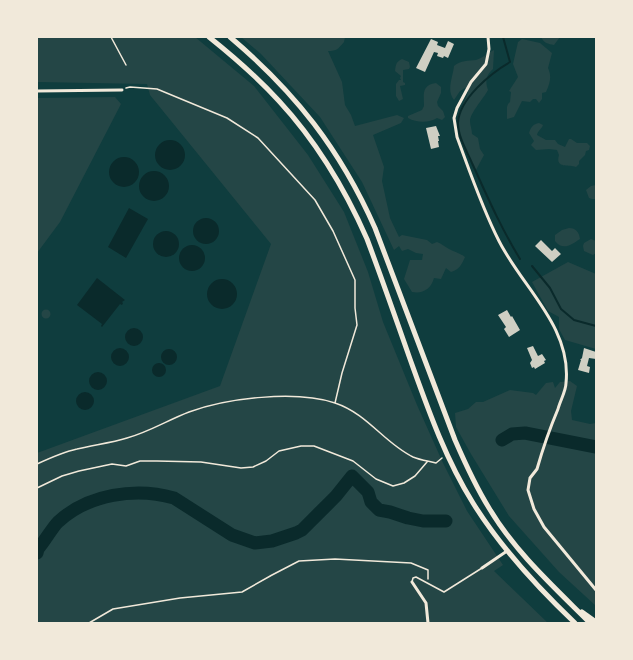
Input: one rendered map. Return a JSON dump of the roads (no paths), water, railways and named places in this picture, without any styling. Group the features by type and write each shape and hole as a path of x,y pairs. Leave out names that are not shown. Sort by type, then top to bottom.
{"highway":[{"path":"209,37 232,56 279,101 298,123 329,166 355,212 367,239 428,410 445,451 474,504 507,551 546,596 575,623"},
{"path":"230,37 266,69 296,101 343,164 361,197 375,228 465,464 489,508 508,536 527,560 590,623"},
{"path":"568,602 596,622"}],"street":[{"path":"488,37 489,49 486,64 471,82 457,108 454,118 454,127 489,222 509,259 537,299 554,327 562,347 566,364 566,384 537,469 530,478 528,490 534,509 544,526 596,590"},
{"path":"37,91 122,90"},
{"path":"482,568 507,551"},
{"path":"412,582 426,603 428,623"}],"lane":[{"path":"412,582 413,578 416,577 444,592 482,568"}],"waterway":[{"path":"503,37 510,62 485,80 470,96 460,114 458,128 463,144 489,200 520,259"},
{"path":"532,266 550,288 561,309 574,320 596,326"},
{"path":"502,440 512,434 525,433 596,447"},
{"path":"37,553 38,549 58,522 70,512 98,499 129,493 144,493 174,498 232,535 255,543 272,541 302,530 336,496 352,476 368,492 371,502 379,510 423,521 446,521"}]}
